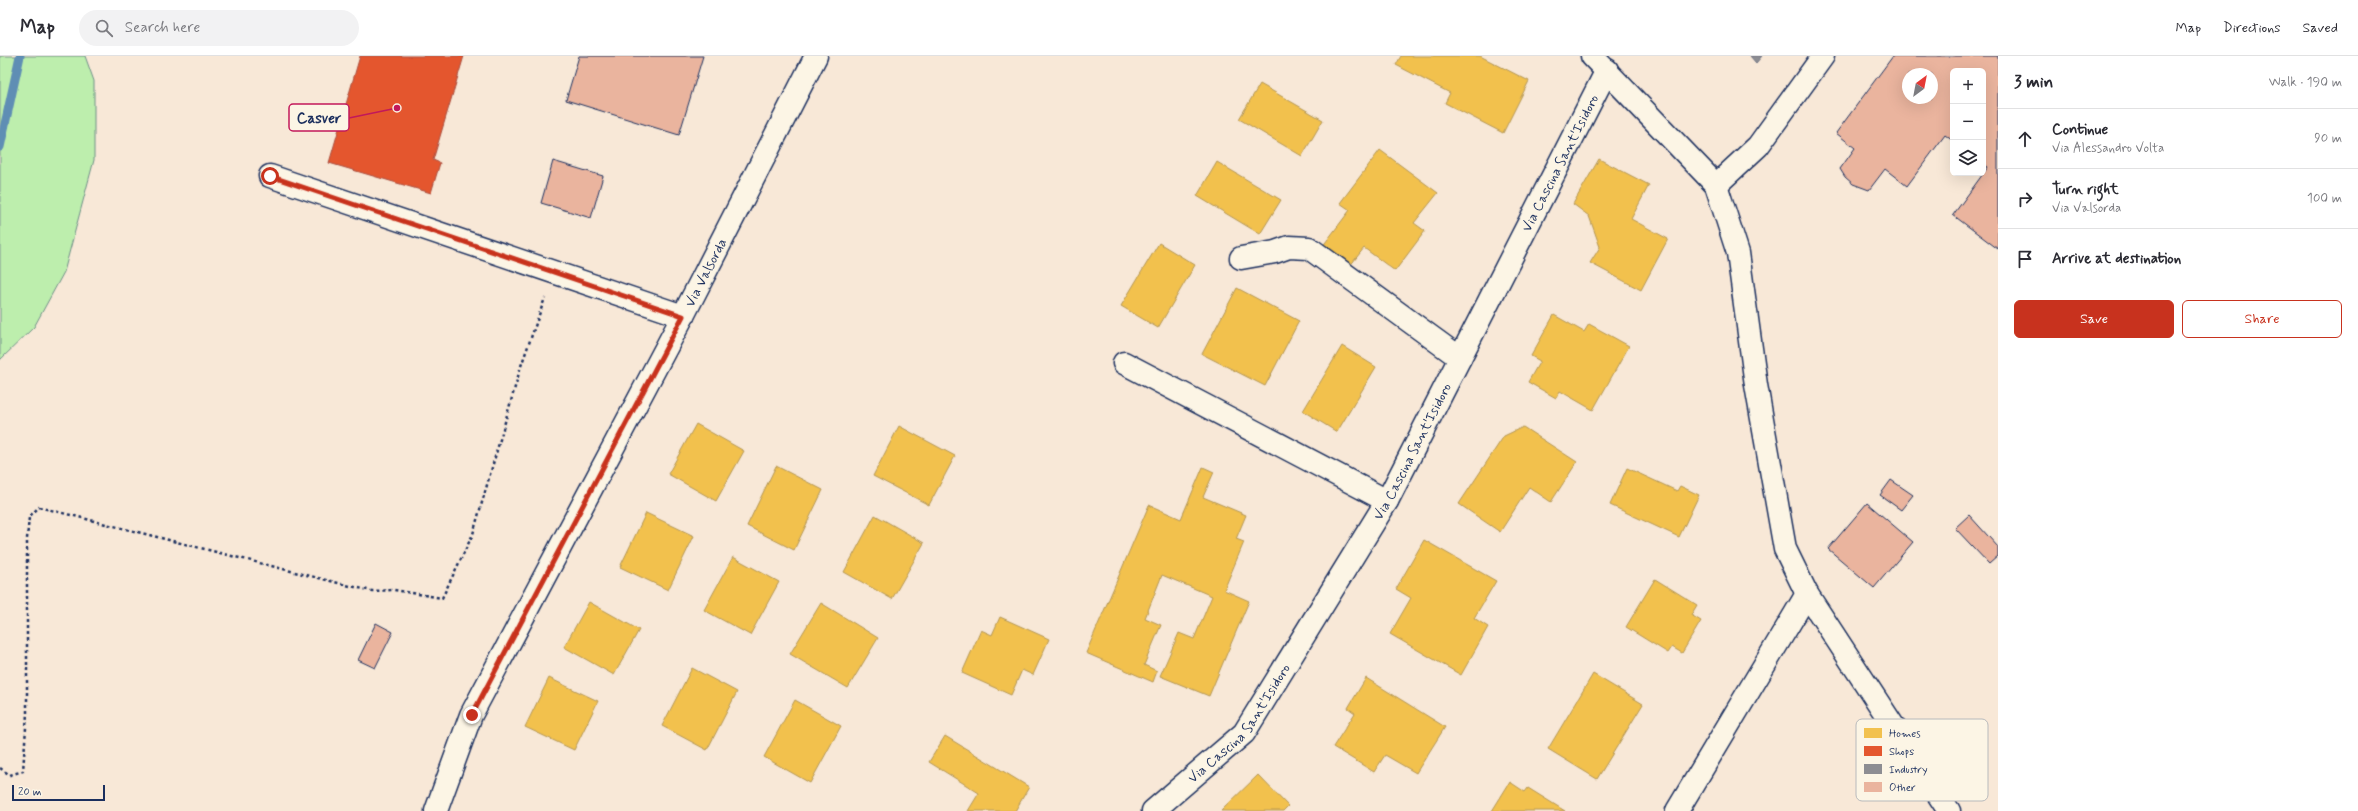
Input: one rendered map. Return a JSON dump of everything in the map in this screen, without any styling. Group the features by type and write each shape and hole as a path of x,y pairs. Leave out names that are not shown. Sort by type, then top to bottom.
{"street":[{"name":"Via Valsorda","path":"436,811 472,715 683,316 816,56"},
{"path":"1716,185 1758,146 1823,56"},
{"path":"1599,63 1716,185 1738,253 1756,385 1785,549 1807,594 1889,719"},
{"name":"Via Cascina Sant'Isidoro","path":"1153,811 1244,733 1387,501 1460,358 1599,63"},
{"path":"270,176 554,271 683,316"},
{"path":"1240,258 1275,252 1289,247 1309,248 1460,358"},
{"path":"1124,363 1387,501"},
{"path":"1677,811 1807,594"},
{"path":"1942,801 1949,811"}],"path":[{"path":"0,768 10,775 23,771 27,713 27,539 29,517 39,507 372,591 394,590 442,598 473,534 521,366 554,271"}],"green space":[{"path":"0,56 85,56 94,81 94,160 64,272 34,327 0,360"}],"building: Homes":[{"path":"1401,56 1480,56 1529,81 1503,133 1445,103 1450,93 1396,65"},
{"path":"1260,84 1323,120 1302,156 1239,119"},
{"path":"1380,150 1438,193 1414,223 1425,231 1395,271 1364,248 1349,267 1322,247 1350,210 1340,203"},
{"path":"1599,159 1649,185 1631,219 1668,239 1641,290 1590,263 1600,247 1589,216 1573,204"},
{"path":"1217,162 1281,200 1260,234 1197,196"},
{"path":"1159,243 1195,265 1158,328 1121,306"},
{"path":"1237,288 1299,321 1265,386 1202,354"},
{"path":"1554,315 1584,332 1589,324 1629,346 1593,410 1560,391 1556,398 1528,382 1540,361 1531,356"},
{"path":"1342,346 1376,367 1337,432 1303,411"},
{"path":"696,424 744,451 716,501 668,474"},
{"path":"899,426 955,456 929,505 873,476"},
{"path":"1523,427 1577,462 1551,502 1529,487 1500,532 1459,504 1504,436"},
{"path":"776,466 823,490 794,550 747,526"},
{"path":"1203,467 1214,472 1203,497 1246,515 1236,539 1244,542 1224,590 1249,601 1209,696 1160,676 1179,633 1194,639 1212,596 1162,575 1145,618 1161,625 1144,665 1157,671 1153,682 1086,653 1149,505 1181,519"},
{"path":"1627,468 1677,491 1680,486 1699,495 1679,537 1610,505"},
{"path":"646,513 694,536 668,590 620,567"},
{"path":"875,515 924,543 892,599 844,572"},
{"path":"1424,540 1496,581 1474,618 1488,627 1461,675 1390,634 1411,598 1396,589"},
{"path":"733,557 779,582 750,635 704,610"},
{"path":"1655,579 1697,605 1691,615 1701,621 1682,653 1672,647 1668,653 1626,627"},
{"path":"589,602 639,630 614,675 564,647"},
{"path":"821,603 878,638 848,688 790,654"},
{"path":"1000,617 1049,639 1033,675 1022,670 1011,695 962,673 981,630 992,635"},
{"path":"692,668 737,692 707,750 662,726"},
{"path":"1593,674 1643,704 1597,779 1548,749"},
{"path":"549,678 598,701 574,750 525,727"},
{"path":"1366,678 1445,727 1416,773 1385,755 1374,772 1333,747 1355,713 1348,708"},
{"path":"795,700 841,726 810,783 764,757"},
{"path":"945,736 1029,787 1015,811 968,811 979,793 929,762"},
{"path":"1258,775 1288,806 1283,811 1221,811"},
{"path":"1510,782 1525,792 1528,788 1565,811 1492,811"}],"building: Shops":[{"path":"360,56 464,56 433,160 440,163 431,193 329,163"}],"building: Industry":[{"path":"1750,56 1762,56 1756,63"}],"building: Other":[{"path":"579,56 703,56 679,135 566,100"},
{"path":"1893,56 1998,56 1998,249 1953,215 1981,176 1986,176 1986,170 1988,167 1986,165 1986,68 1950,68 1950,139 1945,135 1907,186 1885,169 1869,190 1853,184 1845,177 1840,169 1855,148 1836,133"},
{"path":"553,161 603,176 591,218 541,203"},
{"path":"1891,480 1913,495 1901,510 1880,495"},
{"path":"1867,503 1913,542 1874,588 1828,549"},
{"path":"1969,515 1998,547 1998,556 1989,564 1955,528"},
{"path":"376,623 393,632 375,668 358,660"}],"waterway":[{"path":"0,147 20,56"}],"place":[{"name":"Casver","path":"397,108"}],"route":[{"path":"270,176 554,271 683,316 472,715"}]}
